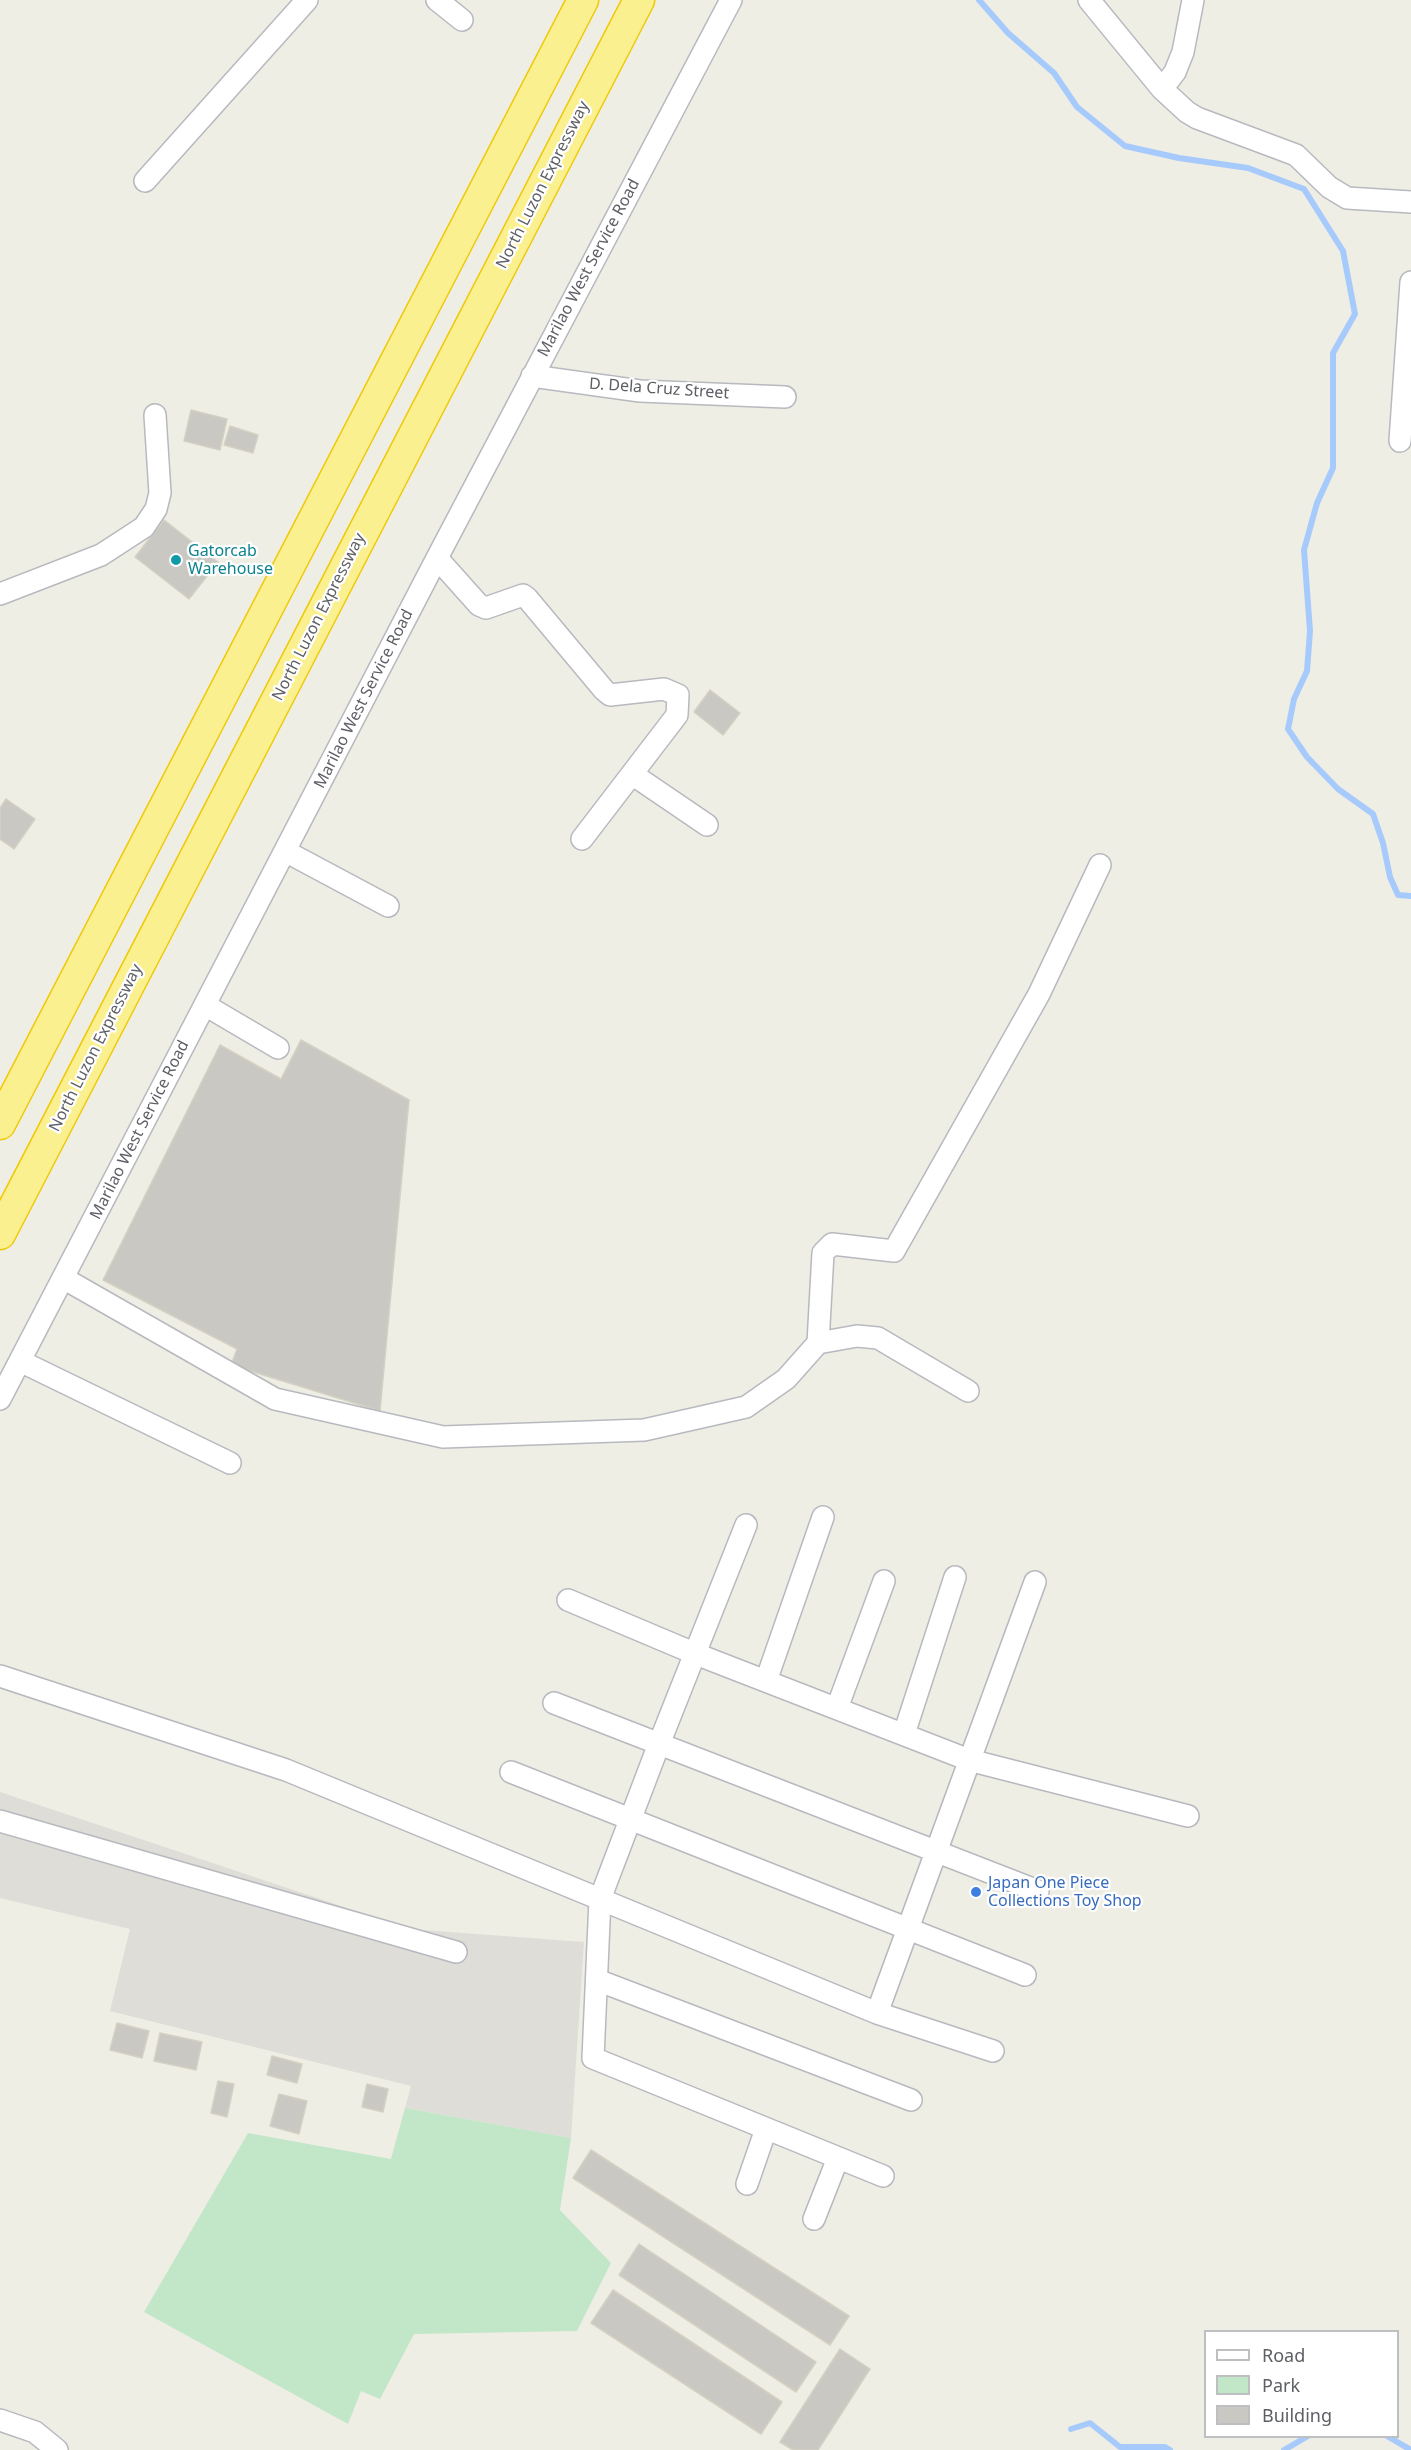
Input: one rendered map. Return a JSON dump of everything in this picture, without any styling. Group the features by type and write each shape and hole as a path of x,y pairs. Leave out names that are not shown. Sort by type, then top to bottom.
{"highway":[{"path":"0,1124 583,0"},
{"name":"North Luzon Expressway","path":"0,1234 639,0"}],"street":[{"path":"146,181 307,0"},
{"path":"437,0 462,21"},
{"name":"Marilao West Service Road","path":"0,1399 532,376 731,0"},
{"path":"1089,0 1162,89 1178,105 1197,118 1296,155 1329,187 1347,198 1411,202"},
{"path":"1162,89 1175,72 1183,52 1193,0"},
{"path":"1400,441 1411,282"},
{"name":"D. Dela Cruz Street","path":"532,376 640,391 785,397"},
{"path":"0,594 101,555 144,527 156,509 160,494 156,415"},
{"path":"437,558 479,605 486,608 523,595 527,598 610,695 664,688 678,695 677,715 582,839"},
{"path":"632,774 707,825"},
{"path":"285,851 388,906"},
{"path":"818,1343 823,1252 832,1244 894,1251 1039,994 1100,865"},
{"path":"205,1005 278,1048"},
{"path":"63,1278 275,1400 443,1437 644,1430 746,1407 786,1379 818,1343 857,1336 878,1338 968,1391"},
{"path":"20,1361 230,1463"},
{"path":"766,1681 823,1517"},
{"path":"746,1525 658,1744 600,1899 593,2058 883,2176"},
{"path":"904,1734 955,1577"},
{"path":"837,1708 884,1581"},
{"path":"877,2013 1035,1582"},
{"path":"568,1600 696,1654 969,1760 1188,1816"},
{"path":"0,1676 286,1770 877,2013 993,2051"},
{"path":"554,1703 935,1853 1038,1891"},
{"path":"511,1772 1024,1975"},
{"path":"0,1821 456,1952"},
{"path":"597,1980 910,2100"},
{"path":"747,2184 766,2128"},
{"path":"814,2218 838,2158"},
{"path":"0,2420 35,2432 57,2450"}],"shaded area":[{"path":"0,1792 410,1929 584,1942 571,2138 405,2108 411,2086 110,2011 130,1929 0,1898"}],"green space":[{"path":"405,2108 571,2138 560,2210 611,2263 577,2331 414,2334 380,2399 361,2391 348,2424 144,2312 248,2133 391,2159"}],"building":[{"path":"191,410 227,419 220,450 184,441"},
{"path":"230,426 258,435 253,453 224,445"},
{"name":"Gatorcab Warehouse","path":"164,520 218,562 189,599 135,557"},
{"path":"710,690 740,713 723,735 694,712"},
{"path":"6,799 35,819 14,849 0,839 0,808"},
{"path":"301,1040 409,1100 380,1411 231,1365 237,1349 103,1280 220,1045 281,1079"},
{"path":"117,2023 149,2031 142,2058 110,2050"},
{"path":"160,2033 202,2042 196,2070 154,2061"},
{"path":"272,2056 302,2064 297,2083 267,2075"},
{"path":"218,2081 234,2084 227,2117 211,2113"},
{"path":"367,2084 388,2089 383,2112 362,2107"},
{"path":"279,2094 307,2101 299,2134 270,2126"},
{"path":"591,2150 849,2316 830,2345 573,2178"},
{"path":"639,2244 816,2362 796,2392 619,2275"},
{"path":"613,2290 782,2402 761,2434 591,2323"},
{"path":"840,2349 870,2369 818,2450 793,2450 780,2442"}],"waterway":[{"path":"979,0 1008,33 1054,73 1077,107 1125,146 1179,158 1248,168 1304,189 1343,251 1355,314 1333,353 1333,468 1317,503 1304,550 1310,631 1307,671 1294,699 1288,729 1307,757 1338,789 1373,814 1383,843 1390,877 1398,895 1411,896"},
{"path":"1071,2429 1090,2423 1120,2447 1165,2447 1170,2450"},
{"path":"1284,2450 1305,2438"},
{"path":"1390,2438 1411,2450"}],"place":[{"name":"Gatorcab Warehouse","path":"176,560"},
{"name":"Japan One Piece Collections Toy Shop","path":"976,1892"}]}
